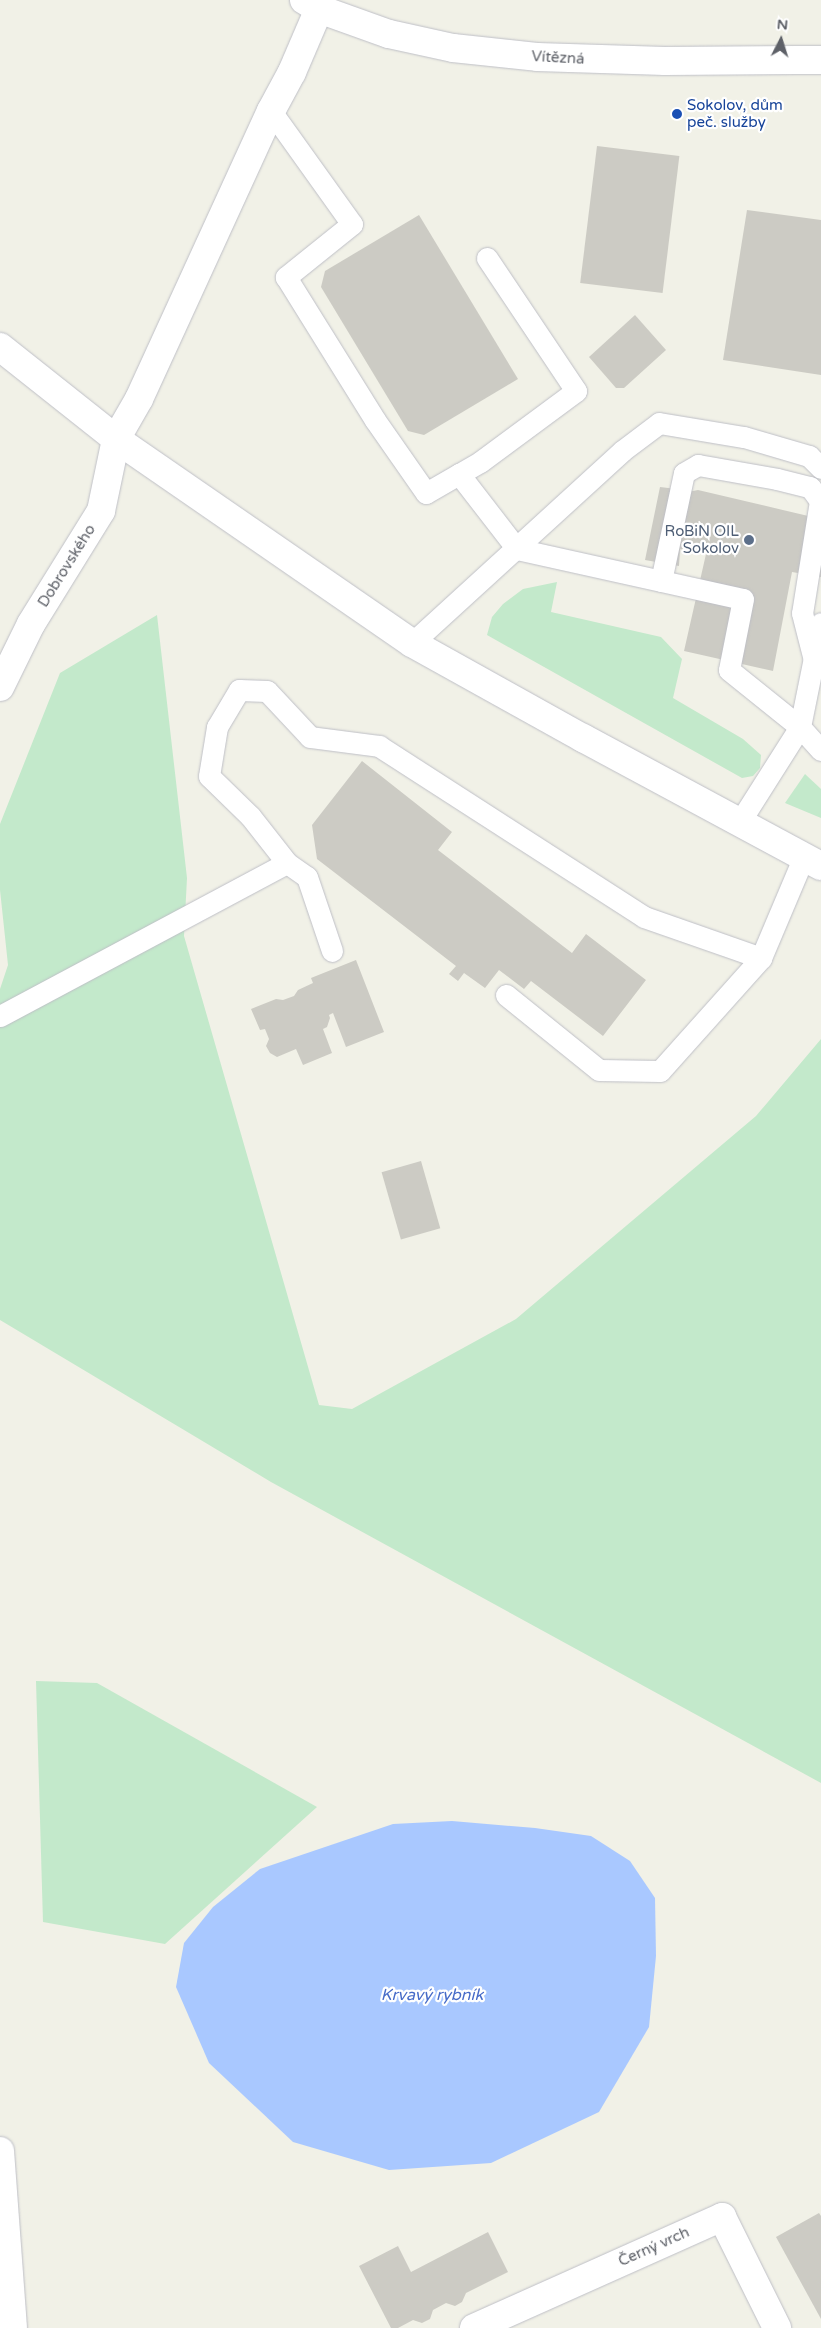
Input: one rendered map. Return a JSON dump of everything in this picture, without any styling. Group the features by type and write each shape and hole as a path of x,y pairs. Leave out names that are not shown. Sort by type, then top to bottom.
{"street":[{"name":"Vítězná","path":"312,5 389,34 453,48 537,57 665,62 821,60"},
{"name":"Dobrovského","path":"0,687 31,624 101,511 116,439 139,399 271,111 292,72 312,5"},
{"path":"0,347 116,439 412,643 739,823 812,861"},
{"path":"0,2151 13,2328"},
{"name":"Černý vrch","path":"474,2328 722,2217 777,2328"}],"lane":[{"path":"271,111 352,224 286,277 375,420 426,493 480,462 576,391 487,258"},
{"path":"412,643 622,451 659,423 744,437 809,456 821,468"},
{"path":"661,581 684,473 698,465 810,487 820,501 802,613 814,660"},
{"path":"460,474 517,549 744,599 729,670 800,727 821,750"},
{"path":"739,823 800,727 821,623"},
{"path":"332,951 307,877 287,863 250,816 209,776 217,727 239,690 267,691 310,736 379,746 644,916 761,958"},
{"path":"506,995 599,1070 660,1071 761,958 812,861"},
{"path":"0,1016 287,863"}],"green space":[{"path":"557,582 551,612 661,637 682,659 673,698 743,739 761,755 760,768 753,776 742,778 487,635 492,617 503,604 523,589"},
{"path":"157,615 187,878 184,936 319,1405 352,1409 516,1319 756,1116 821,1039 821,1783 271,1482 0,1320 0,989 8,965 0,890 0,824 60,673"},
{"path":"805,774 821,789 821,818 785,803"},
{"path":"36,1681 97,1683 317,1807 165,1944 43,1922"}],"water":[{"name":"Krvavý rybník","path":"452,1821 535,1828 591,1836 630,1861 655,1898 656,1956 649,2027 599,2112 491,2163 389,2170 293,2142 209,2063 176,1987 184,1943 213,1907 260,1869 393,1824"}],"building":[{"path":"597,146 679,156 663,293 580,283"},
{"path":"747,210 821,220 821,375 723,360"},
{"path":"419,215 518,379 424,435 408,431 321,287 325,271"},
{"path":"635,315 666,350 624,388 616,388 589,357"},
{"path":"660,487 698,490 821,519 821,577 792,572 773,671 684,651 706,554 680,549 679,566 645,560"},
{"path":"362,761 452,832 438,850 572,953 586,934 646,980 603,1036 531,981 524,989 499,970 485,988 464,973 458,981 449,974 456,966 317,859 312,825"},
{"path":"356,960 384,1032 346,1047 333,1013 329,1015 327,1027 323,1029 332,1053 303,1065 296,1049 277,1057 270,1053 266,1046 269,1039 265,1029 260,1030 251,1009 276,999 283,1000 294,996 298,990 313,983 311,978"},
{"path":"421,1161 440,1228 401,1240 382,1172"},
{"path":"819,2213 821,2216 821,2319 776,2237"},
{"path":"488,2232 508,2272 466,2293 462,2302 455,2306 446,2303 433,2310 430,2319 422,2323 413,2320 398,2328 391,2328 359,2266 398,2246 411,2272"}],"place":[{"name":"Sokolov, dům peč. služby","path":"677,114"},
{"name":"RoBiN OIL Sokolov","path":"749,540"}]}
